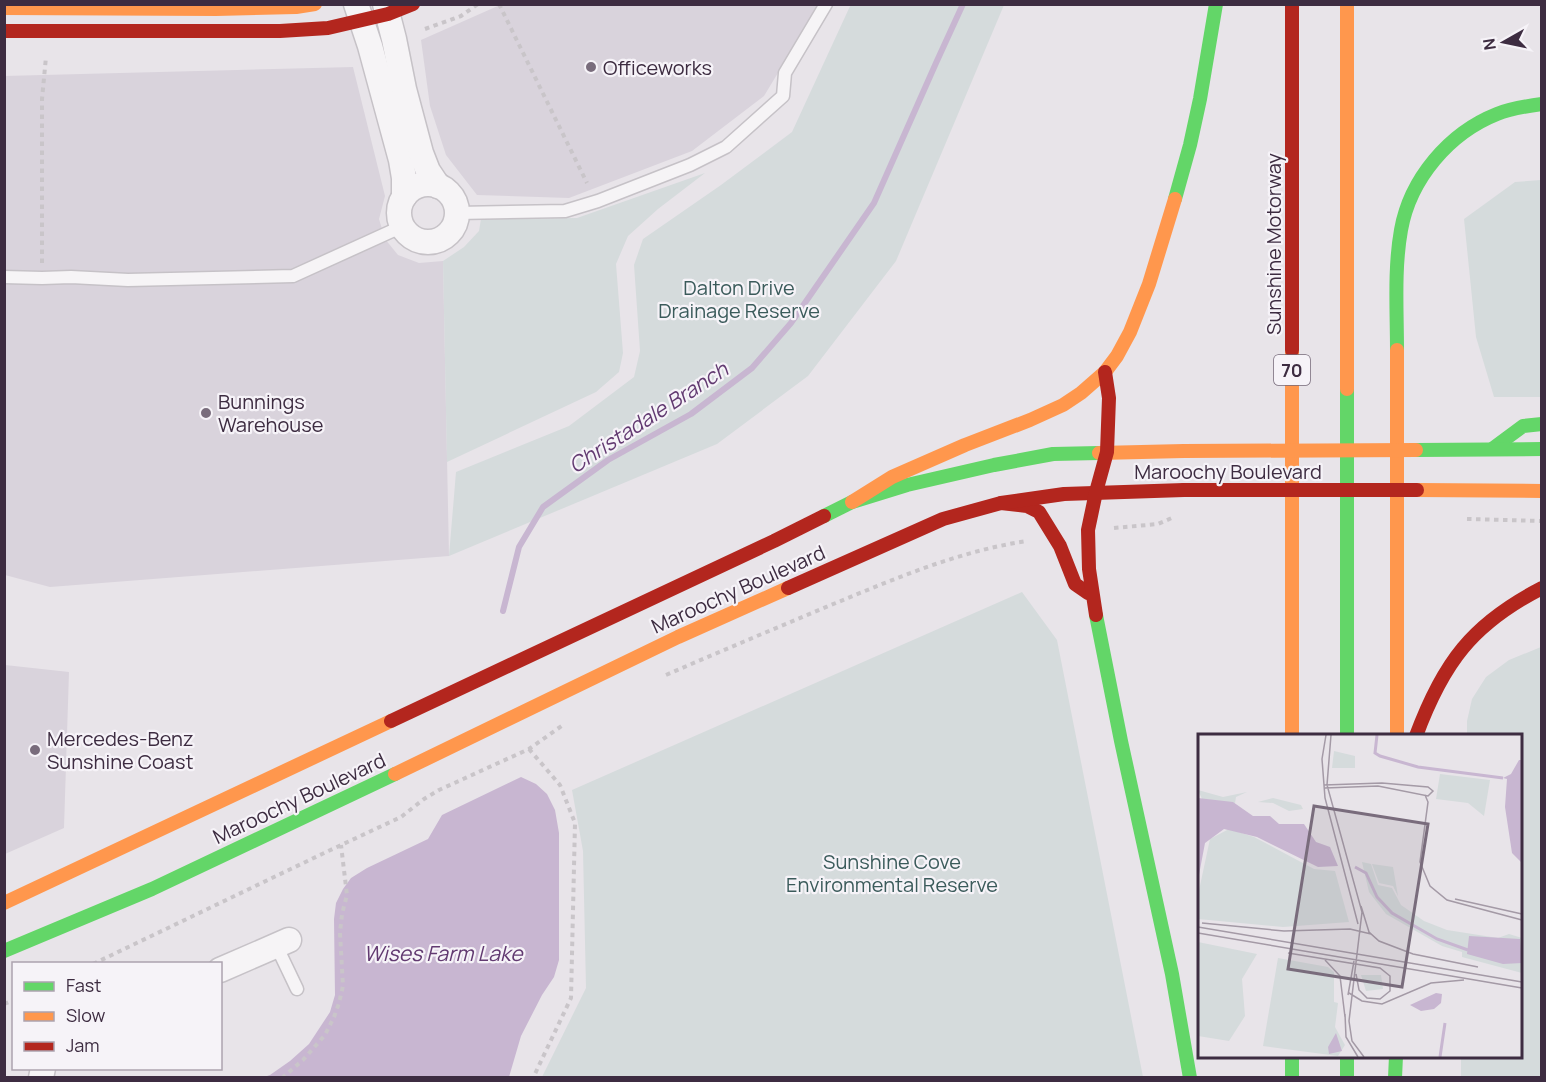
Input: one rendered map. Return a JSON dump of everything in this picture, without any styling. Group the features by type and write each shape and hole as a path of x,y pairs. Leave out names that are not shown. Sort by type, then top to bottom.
{"main road":[{"path":"4,8 216,9 296,7 315,4"},
{"path":"4,31 280,31 328,28 358,13 412,4"},
{"path":"852,502 903,473 965,444 1063,405 1105,372 1117,357 1130,332 1149,284 1190,145 1216,4"},
{"name":"Sunshine Motorway","path":"1292,4 1292,734"},
{"path":"1347,4 1347,734"},
{"path":"1397,734 1397,283 1400,233 1404,214 1422,177 1434,161 1463,132 1497,114 1542,104"},
{"path":"1105,372 1109,398 1107,452 1088,530 1092,596 1169,963 1190,1077"},
{"path":"1492,449 1523,426 1542,424"},
{"name":"Maroochy Boulevard","path":"4,903 774,541 852,502 907,485 1053,454 1542,449"},
{"name":"Maroochy Boulevard","path":"4,951 152,889 460,744 678,637 943,519 1001,503 1096,492 1184,490 1542,491"},
{"path":"1001,503 1027,506 1039,512 1060,546 1075,584 1092,596"},
{"path":"1416,734 1432,694 1456,654 1492,618 1511,604 1542,588"},
{"path":"50,946 152,889"},
{"path":"1292,1058 1292,1077"},
{"path":"1347,1058 1347,1077"},
{"path":"1395,1077 1396,1058"}],"street":[{"path":"387,9 404,89 422,153 428,171 438,186"},
{"path":"358,13 370,46 401,160 404,197 399,211 400,221 411,236 428,242 444,236 465,213 443,188 434,184 414,187 404,197"},
{"path":"222,969 283,942"}],"lane":[{"path":"465,213 565,211 598,201 690,165 726,147 783,96 785,73 826,4"},
{"path":"4,277 128,280 293,276 403,226"},
{"path":"283,942 297,988"}],"path":[{"path":"428,28 461,16 478,4"},
{"path":"501,5 587,183"},
{"path":"42,278 42,99 46,57"},
{"path":"1088,530 1158,524 1178,515"},
{"path":"664,675 859,594 969,553 1001,545 1054,537"},
{"path":"95,962 341,848 401,817 439,790 529,749 563,724"},
{"path":"529,749 560,785 574,823 571,998 533,1077"},
{"path":"282,1077 303,1060 325,1035 334,1017 344,986 340,933 346,895 341,848"}],"shaded area":[{"path":"500,5 819,5 764,96 692,151 569,198 477,195 446,155 430,106 421,40"},
{"path":"353,67 385,196 379,219 385,239 398,255 419,263 443,261 449,556 50,587 5,575 4,76"},
{"name":"Mercedes-Benz Sunshine Coast","path":"5,665 69,672 64,828 5,854"}],"green space":[{"name":"Dalton Drive Drainage Reserve","path":"851,4 1004,5 896,261 808,376 717,444 449,556 456,472 569,426 634,377 640,351 634,265 643,239 792,132"},
{"path":"705,173 658,209 628,236 616,264 623,353 619,372 596,392 447,462 443,261 464,247 479,231 481,219 577,218"},
{"path":"1541,180 1541,397 1494,397 1476,337 1464,219 1515,182"},
{"name":"Sunshine Cove Environmental Reserve","path":"1022,592 1057,640 1143,1077 542,1077 586,988 583,851 572,790"},
{"path":"1541,647 1541,1077 1461,1077 1461,1058 1522,1058 1522,734 1467,734 1467,721 1472,699 1486,677 1509,660"}],"water":[{"name":"Wises Farm Lake","path":"521,777 536,784 547,794 555,810 559,833 559,960 554,977 521,1036 509,1077 264,1077 290,1061 309,1044 330,1012 335,995 334,919 336,903 351,878 428,839 442,815"}],"waterway":[{"name":"Christadale Branch","path":"503,611 519,547 543,507 608,460 691,414 752,368 791,323 874,203 963,4"}],"traffic: fast":[{"path":"1175,199 1200,99 1216,4"},
{"path":"1397,350 1396,290 1401,230 1413,193 1423,176 1448,146 1479,122 1508,110 1542,104"},
{"path":"1347,389 1347,734"},
{"path":"1492,449 1523,426 1542,424"},
{"path":"1416,450 1542,449"},
{"path":"824,516 852,502 907,485 994,465 1053,454 1099,453"},
{"path":"1096,615 1172,974 1190,1078"},
{"path":"4,951 152,889 395,774"},
{"path":"1292,1058 1292,1078"},
{"path":"1347,1058 1347,1078"},
{"path":"1395,1078 1396,1058"}],"traffic: slow":[{"path":"4,8 216,9 296,7 315,4"},
{"path":"1347,4 1347,389"},
{"path":"852,502 892,477 1063,405 1105,372 1130,332 1149,284 1175,199"},
{"path":"1292,350 1292,734"},
{"path":"1397,350 1397,734"},
{"path":"1184,451 1416,450"},
{"path":"1099,453 1184,451"},
{"path":"1417,490 1542,491"},
{"path":"395,774 678,637 788,588"},
{"path":"4,903 391,721"}],"traffic: jam":[{"path":"4,31 280,31 328,28 388,14 413,4"},
{"path":"1292,4 1292,350"},
{"path":"1096,615 1089,569 1088,530 1107,452 1109,398 1105,372"},
{"path":"788,588 943,519 1001,503 1064,494 1184,490"},
{"path":"1184,490 1417,490"},
{"path":"1001,503 1027,506 1039,512 1060,546 1075,584 1088,593"},
{"path":"391,721 824,516"},
{"path":"1417,734 1437,687 1463,648 1478,631 1497,616 1542,588"}],"place":[{"name":"Officeworks","path":"591,67"},
{"name":"Bunnings Warehouse","path":"206,413"},
{"name":"Mercedes-Benz Sunshine Coast","path":"35,750"}]}
